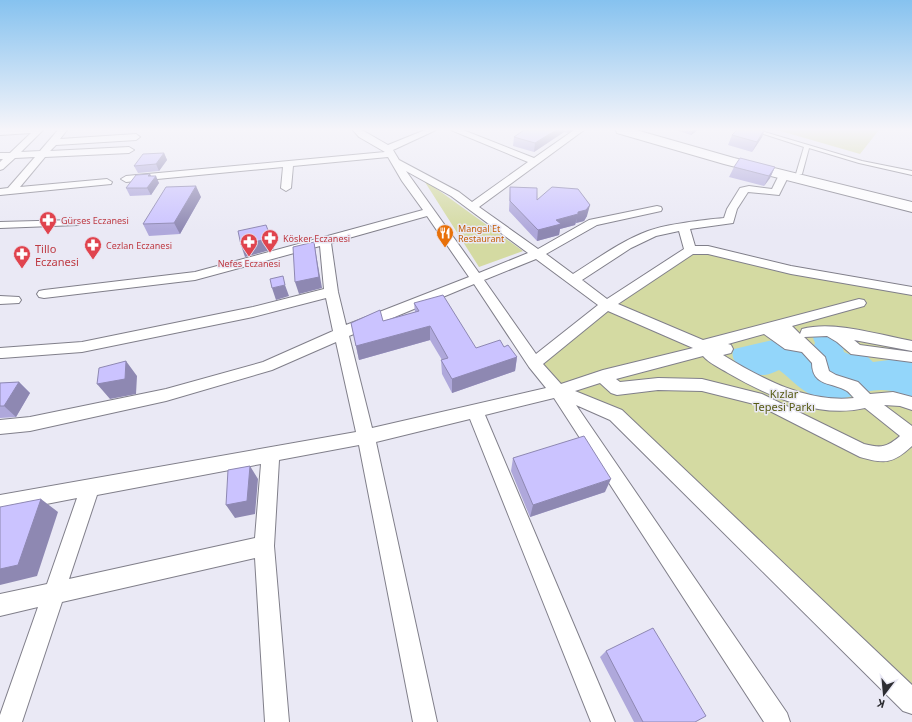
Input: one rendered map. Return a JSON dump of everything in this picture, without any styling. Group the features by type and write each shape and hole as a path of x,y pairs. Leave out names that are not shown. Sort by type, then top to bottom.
{"main road":[{"path":"743,164 912,207"},
{"path":"758,164 912,200"}],"street":[{"path":"12,190 34,164"},
{"path":"286,188 288,164"},
{"path":"126,179 291,164"},
{"path":"398,164 534,363 558,391 778,722"},
{"path":"407,164 472,206 607,305 706,350 742,374 800,398 823,404 843,405 889,397 912,404"},
{"path":"472,206 534,164"},
{"path":"573,280 627,245 653,234 702,223 729,221 732,209 744,190 751,189 775,193 784,175"},
{"path":"0,192 107,182"},
{"path":"0,427 30,424 166,395 267,366 342,333 538,254 593,222 658,209"},
{"path":"44,294 195,276 325,242 430,212"},
{"path":"0,226 74,223"},
{"path":"684,227 690,250"},
{"path":"325,242 331,292 366,437 425,722"},
{"path":"534,363 607,305 690,250 708,250 791,270 912,291"},
{"path":"2,353 82,347 253,312 331,292"},
{"path":"0,300 14,300"},
{"path":"0,504 366,437 558,391 603,376 706,350 860,303"},
{"path":"603,376 617,388 658,384 702,385 762,400 860,450 878,455 894,452 912,436 868,401 852,386 831,380 824,375 820,369 820,361 806,340 779,327"},
{"path":"806,340 829,331 912,347"},
{"path":"829,331 842,338 856,350 912,357"},
{"path":"895,354 912,347"},
{"path":"558,391 616,415 912,702"},
{"path":"475,410 542,577 603,722"},
{"path":"271,455 264,546 277,722"},
{"path":"10,722 90,488"},
{"path":"0,605 264,546"}],"lane":[{"path":"799,174 802,164"},
{"path":"869,164 912,173"}],"green space":[{"path":"423,179 523,251 479,267"},
{"name":"Kızlar Tepesi Parkı","path":"690,250 912,291 912,702 616,415 558,391 534,363"}],"water":[{"path":"812,335 832,336 841,342 844,352 851,355 866,355 873,362 905,358 912,360 912,398 894,391 874,390 836,400 828,400 813,396 803,390 779,370 764,375 759,375 742,368 734,359 734,349 777,339 813,348 815,343"}],"building":[{"path":"136,164 156,164 156,164 134,166"},
{"path":"736,164 762,164 775,167 769,176 734,167"},
{"path":"150,174 148,176 156,176 147,188 126,188 136,175"},
{"path":"196,186 174,223 143,224 166,187"},
{"path":"510,187 537,188 537,200 552,187 578,189 590,205 586,210 578,212 578,214 556,220 561,224 538,230 510,201"},
{"path":"266,225 271,238 241,245 238,231"},
{"path":"314,242 319,277 295,282 293,247"},
{"path":"283,276 285,285 272,288 270,279"},
{"path":"443,295 476,348 500,340 504,347 508,345 517,357 452,379 441,360 448,358 430,326 356,346 351,323 380,310 383,321 419,311 414,303"},
{"path":"126,361 125,379 97,384 99,368"},
{"path":"19,382 4,406 0,406 0,383"},
{"path":"584,436 611,479 533,505 513,458"},
{"path":"250,466 247,501 226,505 228,470"},
{"path":"41,499 18,565 0,569 0,507"},
{"path":"653,628 706,716 695,722 643,722 606,651"}],"place":[{"name":"Gürses Eczanesi","path":"48,235"},
{"name":"Mangal Et Restaurant","path":"445,248"},
{"name":"Kösker Eczanesi","path":"270,253"},
{"name":"Nefes Eczanesi","path":"249,257"},
{"name":"Cezlan Eczanesi","path":"93,260"},
{"name":"Tillo Eczanesi","path":"22,269"}]}
